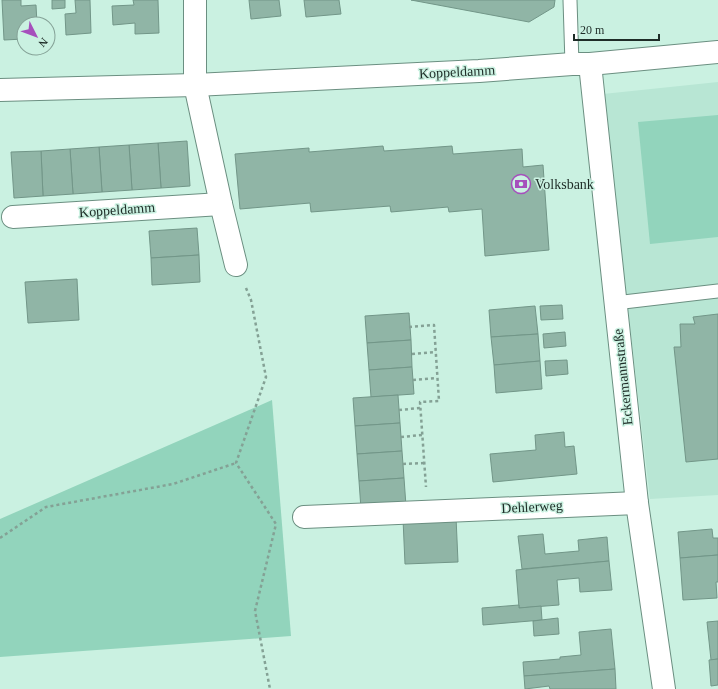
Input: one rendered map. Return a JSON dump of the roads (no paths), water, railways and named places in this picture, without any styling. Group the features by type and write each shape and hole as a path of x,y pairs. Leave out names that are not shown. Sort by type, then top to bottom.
{"street":[{"path":"194,0 195,85 220,204 236,265"},
{"name":"Koppeldamm","path":"0,90 195,85 479,72 718,52"},
{"name":"Eckermannstraße","path":"581,64 615,303 637,502 664,689"},
{"name":"Koppeldamm","path":"13,217 220,204"},
{"name":"Dehlerweg","path":"304,517 637,502"}],"lane":[{"path":"570,0 581,64"},
{"path":"615,303 718,291"}],"place":[{"name":"Volksbank","path":"521,184"}]}
